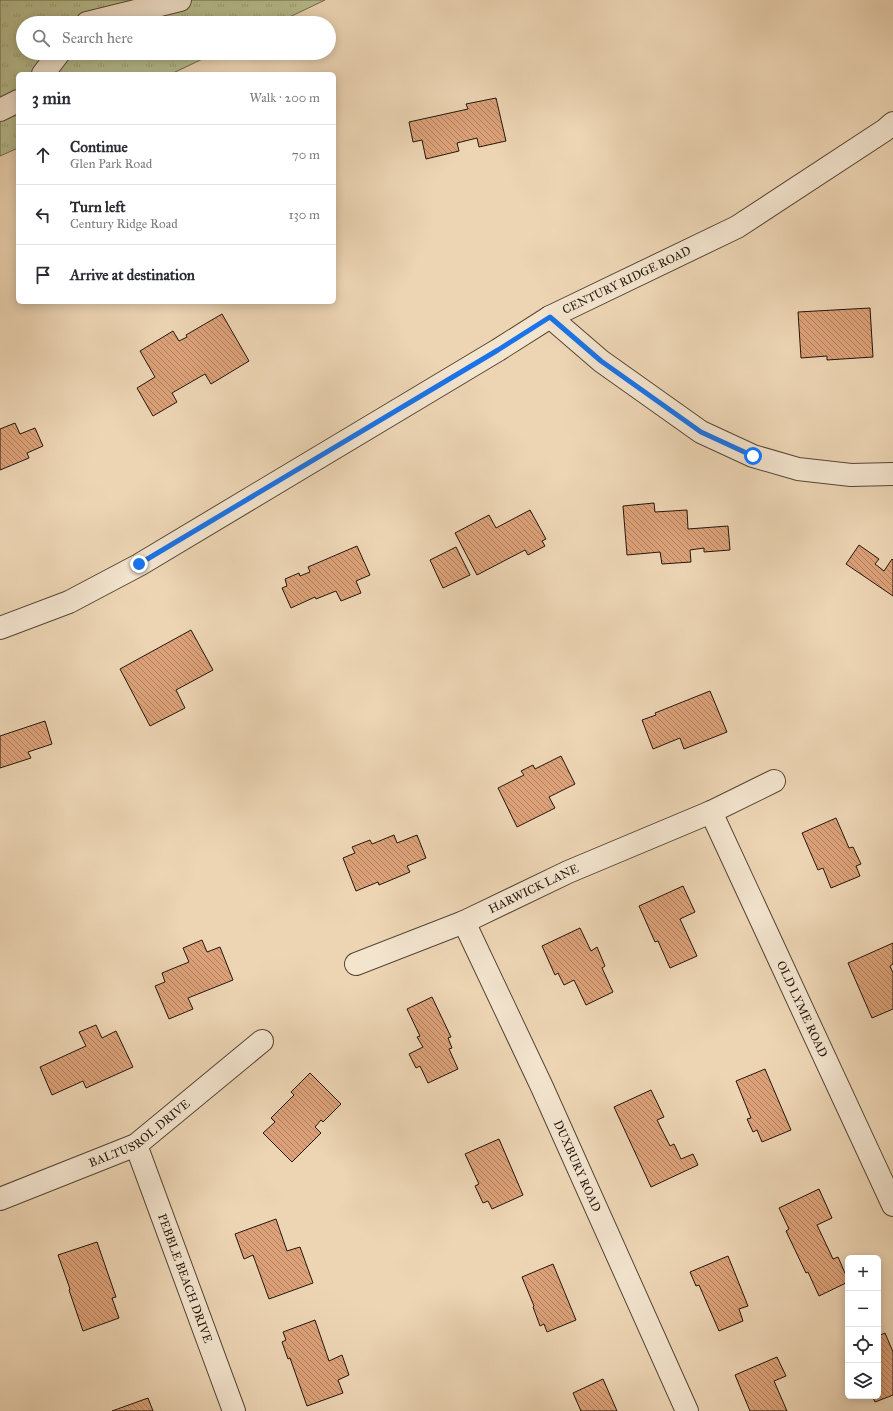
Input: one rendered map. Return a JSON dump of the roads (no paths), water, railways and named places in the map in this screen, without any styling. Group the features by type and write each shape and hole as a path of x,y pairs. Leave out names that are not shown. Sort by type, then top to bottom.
{"street":[{"path":"115,16 180,0"},
{"path":"45,72 54,60"},
{"path":"0,110 16,102"},
{"name":"CENTURY RIDGE ROAD","path":"0,628 69,602 139,564 498,350 550,317 737,227 885,130 893,123"},
{"path":"550,317 601,361 701,432 753,456 798,469 851,475 893,474"},
{"name":"HARWICK LANE","path":"356,964 464,922 568,872 711,812 774,781"},
{"name":"OLD LYME ROAD","path":"711,812 893,1205"},
{"name":"DUXBURY ROAD","path":"464,922 542,1087 687,1411"},
{"name":"BALTUSROL DRIVE","path":"0,1199 136,1145 262,1041"},
{"name":"PEBBLE BEACH DRIVE","path":"136,1145 234,1411"}]}
